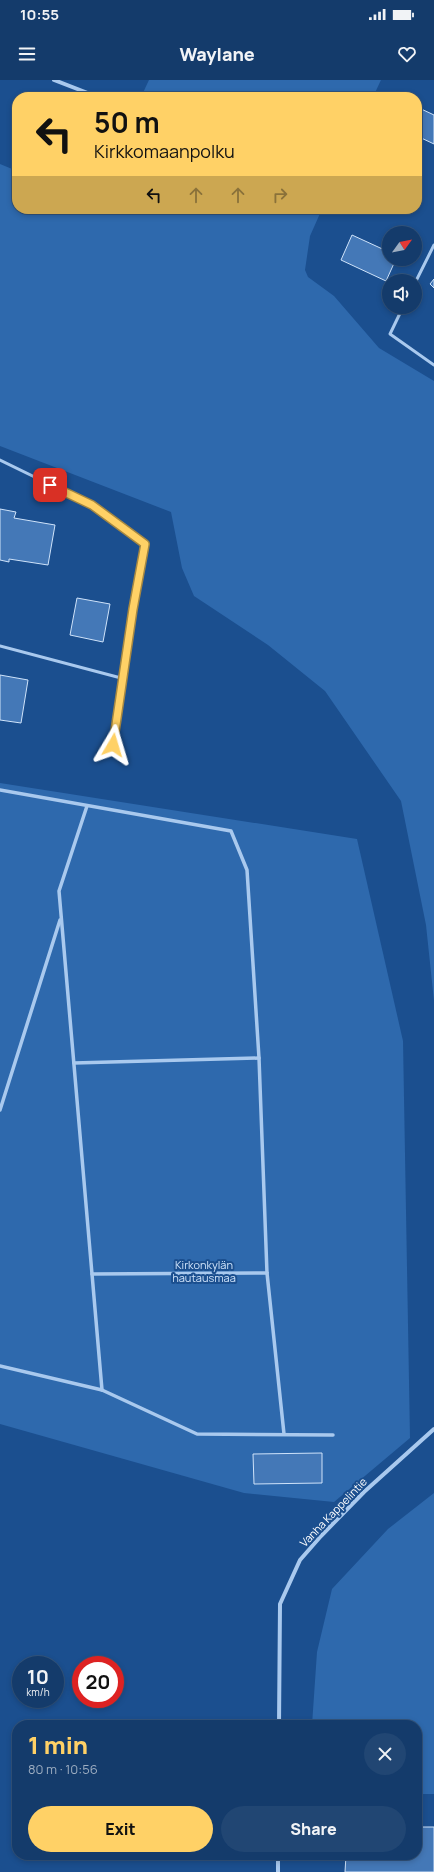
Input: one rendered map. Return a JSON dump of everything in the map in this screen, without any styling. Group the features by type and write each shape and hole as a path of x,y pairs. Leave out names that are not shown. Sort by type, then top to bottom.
{"street":[{"path":"54,80 85,92"},
{"path":"0,790 231,832 247,870 259,1058 267,1273 284,1434"},
{"path":"87,806 59,892 102,1390"},
{"path":"0,1110 61,918"},
{"path":"74,1063 259,1058"},
{"path":"92,1274 267,1273"},
{"path":"0,1366 102,1390 196,1434 333,1435"},
{"name":"Vanha Kappelintie","path":"279,1720 280,1604 300,1560 364,1492 434,1429"},
{"path":"278,1860 278,1872"}],"lane":[{"path":"420,274 434,245"},
{"path":"400,314 390,334 434,365"},
{"path":"0,460 92,505 145,544 122,678 113,745"},
{"path":"0,646 122,678"}],"green space":[{"path":"149,80 381,80 375,92 143,92"},
{"path":"0,164 12,169 12,214 320,214 310,236 305,270 308,277 334,296 379,348 434,381 434,1001 426,925 401,801 325,691 268,645 194,596 182,568 171,512 0,446"},
{"name":"Kirkonkylän hautausmaa","path":"0,783 357,839 403,1041 410,1438 334,1502 244,1493 0,1424"},
{"path":"434,1493 434,1794 422,1794 422,1720 312,1720 317,1652 332,1589 388,1529"}],"building":[{"path":"422,109 434,115 434,144 422,138"},
{"path":"352,235 382,249 382,266 393,266 389,274 382,274 382,279 341,260"},
{"path":"434,279 434,288 430,284"},
{"path":"0,509 16,512 14,518 55,525 48,565 9,559 9,562 0,560"},
{"path":"77,598 110,604 103,642 70,635"},
{"path":"0,675 28,680 21,723 0,720"},
{"path":"322,1453 322,1483 254,1484 253,1454"},
{"path":"422,1827 434,1827 434,1872 345,1872 346,1860 422,1860"}],"route":[{"path":"50,485 92,505 145,544 122,678 113,745"}]}
